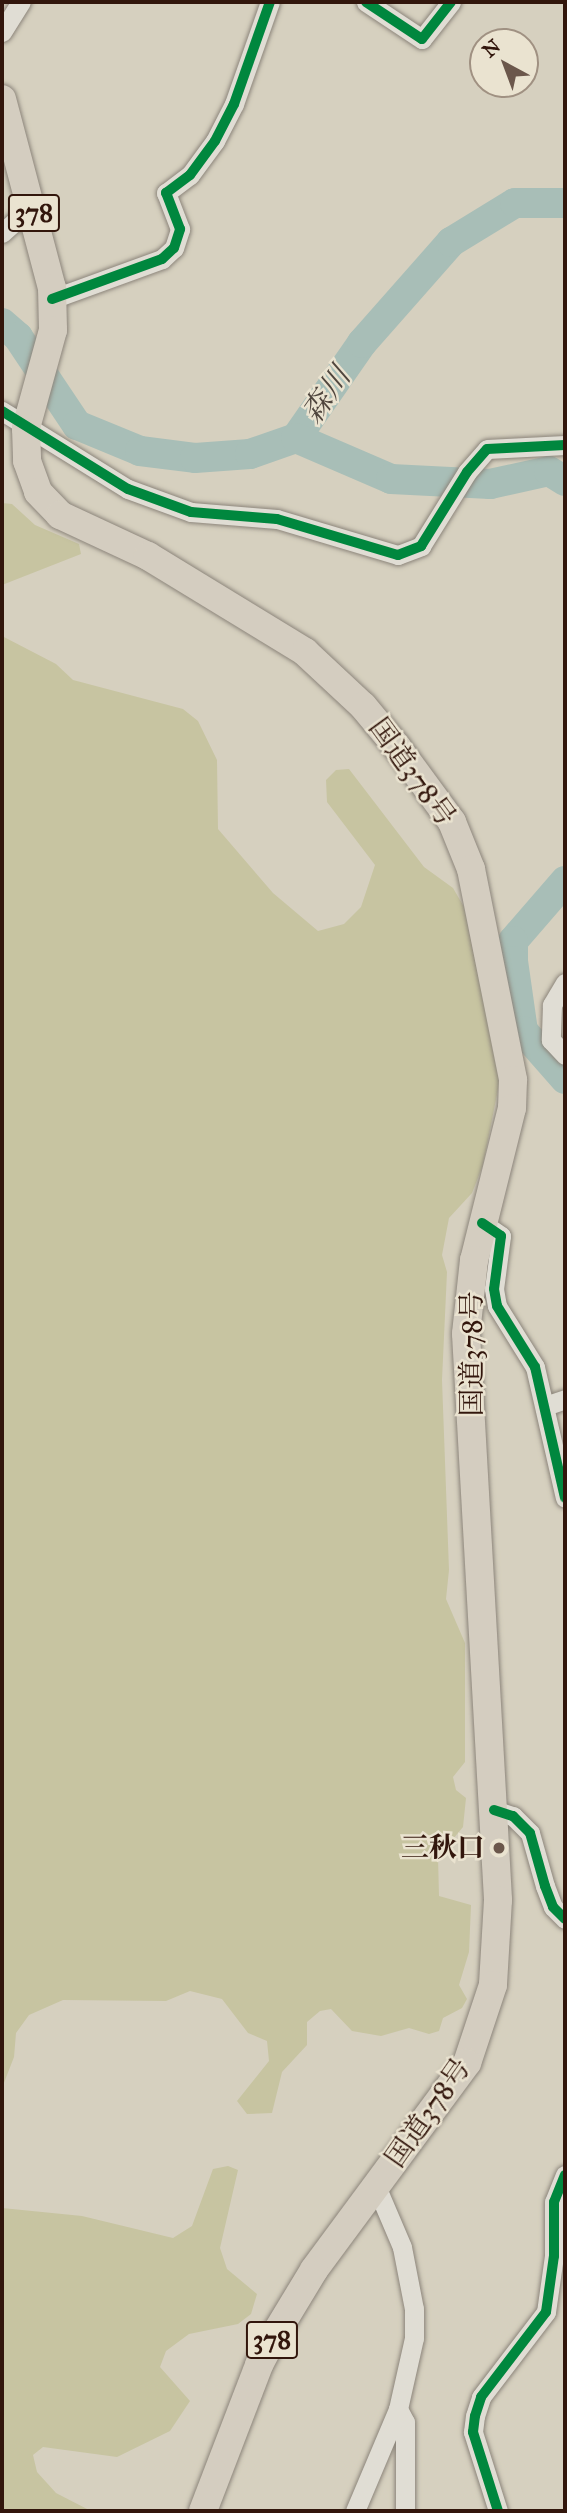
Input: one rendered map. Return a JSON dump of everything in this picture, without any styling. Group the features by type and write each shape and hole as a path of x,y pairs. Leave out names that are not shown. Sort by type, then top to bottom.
{"highway":[{"name":"国道378号","path":"2,99 32,206 52,299 53,330 29,415 30,476 49,505 264,625 327,669 372,716 452,822 478,897 513,1080 512,1108 482,1223 466,1334 494,1810 498,1945 483,2024 467,2063 445,2097 314,2270 259,2365 203,2511"}],"street":[{"path":"2,32 21,2"},
{"path":"52,299 162,259 174,248 180,229 166,193 190,175 215,141 234,104 270,2"},
{"path":"366,2 422,39 451,2"},
{"path":"2,233 32,206"},
{"path":"2,411 29,415 128,489 191,512 277,519 398,555 421,546 441,519 467,471 487,449 565,445"},
{"path":"565,983 552,1005 551,1040 565,1055"},
{"path":"482,1223 501,1236 494,1289 497,1306 527,1348 545,1406 559,1437 565,1498"},
{"path":"545,1406 565,1399"},
{"path":"494,1810 513,1815 530,1833 553,1907 565,1919"},
{"path":"498,2511 472,2431 481,2397 546,2312 554,2256 554,2202 565,2175"},
{"path":"355,2511 398,2409 414,2338 414,2309 402,2247 376,2186"},
{"path":"398,2409 405,2422 405,2511"}],"shaded area":[{"path":"2,503 12,504 35,525 79,544 81,554 2,585"},
{"path":"2,636 56,664 73,680 183,709 198,721 217,760 218,829 273,893 318,931 344,924 361,907 375,865 327,802 326,780 336,770 349,769 424,867 453,888 464,907 496,1057 499,1084 483,1165 472,1193 449,1218 442,1255 447,1272 442,1380 449,1570 446,1599 465,1643 465,1762 453,1777 456,1790 466,1798 463,1827 438,1857 439,1896 471,1905 469,1952 459,1985 467,1999 462,2008 443,2018 439,2031 429,2034 409,2028 381,2036 352,2031 331,2009 320,2011 307,2022 307,2045 282,2072 272,2113 247,2114 237,2101 269,2061 267,2041 248,2033 222,1999 190,1991 166,2001 63,2000 29,2015 16,2033 14,2057 2,2088"},
{"path":"228,2166 238,2170 220,2248 227,2269 257,2294 251,2314 238,2324 189,2334 166,2351 160,2367 190,2401 170,2431 117,2457 43,2447 33,2455 37,2472 56,2493 91,2511 2,2511 2,2208 82,2216 173,2238 192,2226 213,2169"}],"waterway":[{"name":"森川","path":"2,323 18,337 77,425 140,451 195,458 250,454 296,438 362,343 451,242 515,203 565,203"},
{"path":"296,438 391,479 490,484 549,471 565,481"},
{"path":"565,881 513,941 513,961 523,1031 565,1079"}],"cycle path":[{"path":"52,299 162,259 174,248 180,229 166,193 190,175 215,141 234,104 270,2"},
{"path":"366,2 422,39 451,2"},
{"path":"2,411 128,489 191,512 277,519 398,555 421,546 467,472 487,449 565,445"},
{"path":"482,1223 501,1236 494,1289 497,1306 535,1367 565,1498"},
{"path":"494,1810 513,1816 530,1833 553,1907 565,1919"},
{"path":"498,2511 473,2432 475,2416 481,2397 546,2312 554,2256 554,2202 565,2175"}],"place":[{"name":"三秋口","path":"499,1848"}]}
